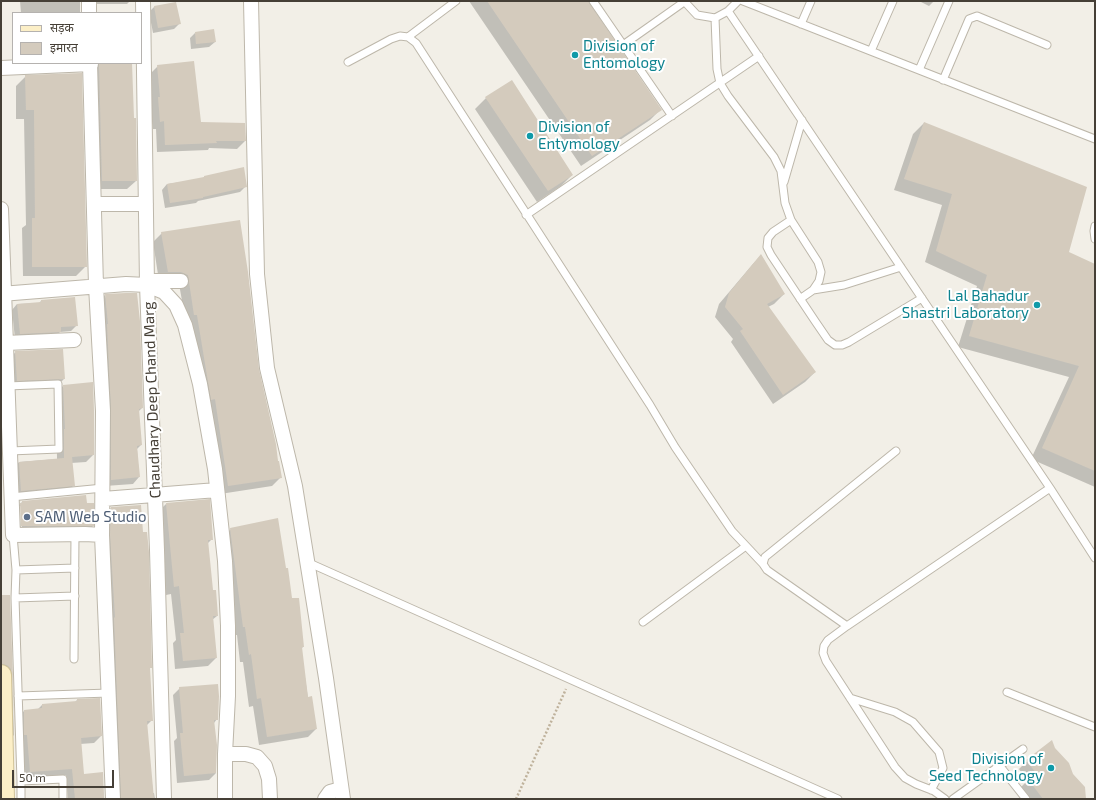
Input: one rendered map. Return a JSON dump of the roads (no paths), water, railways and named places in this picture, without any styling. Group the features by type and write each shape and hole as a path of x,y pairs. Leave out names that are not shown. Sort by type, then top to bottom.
{"main road":[{"path":"1,675 4,799"}],"street":[{"path":"89,1 89,12"},
{"name":"Chaudhary Deep Chand Marg","path":"144,1 142,21 147,283 164,799"},
{"path":"251,1 257,274 267,368 295,486 326,678 342,794 330,792 325,799"},
{"path":"1,68 72,64"},
{"path":"90,64 96,286 104,411 102,535 113,799"},
{"path":"94,204 146,204"},
{"path":"1,209 2,294 6,342 13,535 102,535"},
{"path":"2,294 181,281"},
{"path":"147,283 164,292 176,304 185,325 200,384 215,469 225,561 228,626 228,696 225,754 225,799"},
{"path":"6,342 74,340"},
{"path":"103,494 155,494 217,490"},
{"path":"225,754 246,754 257,757 265,766 269,779 270,799"}],"lane":[{"path":"408,37 456,1"},
{"path":"593,1 672,116"},
{"path":"623,44 684,1 697,15 715,18 728,11 738,1"},
{"path":"743,1 1095,138"},
{"path":"801,24 811,1"},
{"path":"871,51 894,1"},
{"path":"919,70 947,2"},
{"path":"728,11 1050,488 1095,558"},
{"path":"943,80 969,19 977,16 1047,45"},
{"path":"715,18 717,69 720,83 774,158 781,171 785,203 791,220 818,262 821,272 819,281 813,290 800,299"},
{"path":"348,62 391,39 400,36 408,37 416,43 650,406 674,446 732,531 767,570 847,626"},
{"path":"526,215 759,56"},
{"path":"783,186 802,120"},
{"path":"791,220 773,232 768,238 767,247 828,340 835,345 842,345 922,298"},
{"path":"1095,226 1095,240"},
{"path":"813,290 844,285 901,267"},
{"path":"7,386 58,384 59,449 10,451"},
{"path":"763,564 765,557 896,451"},
{"path":"945,799 931,790 905,778 895,767 826,661 823,653 824,646 828,640 847,626 1050,488"},
{"path":"11,497 103,494"},
{"path":"74,659 75,534"},
{"path":"13,535 16,570 15,598 21,799"},
{"path":"643,622 746,546"},
{"path":"307,562 838,799"},
{"path":"16,570 75,568"},
{"path":"15,598 75,596"},
{"path":"1007,692 1095,727"},
{"path":"18,696 109,693"},
{"path":"850,698 895,712 913,722 939,752 943,768 931,790"},
{"path":"953,799 999,765 1024,749"},
{"path":"999,765 1026,799"},
{"path":"21,781 63,779 63,799"}],"place":[{"name":"Division of Entomology","path":"575,55"},
{"name":"Division of Entymology","path":"530,136"},
{"name":"Lal Bahadur Shastri Laboratory","path":"1037,305"},
{"name":"SAM Web Studio","path":"27,517"},
{"name":"Division of Seed Technology","path":"1051,768"}]}
